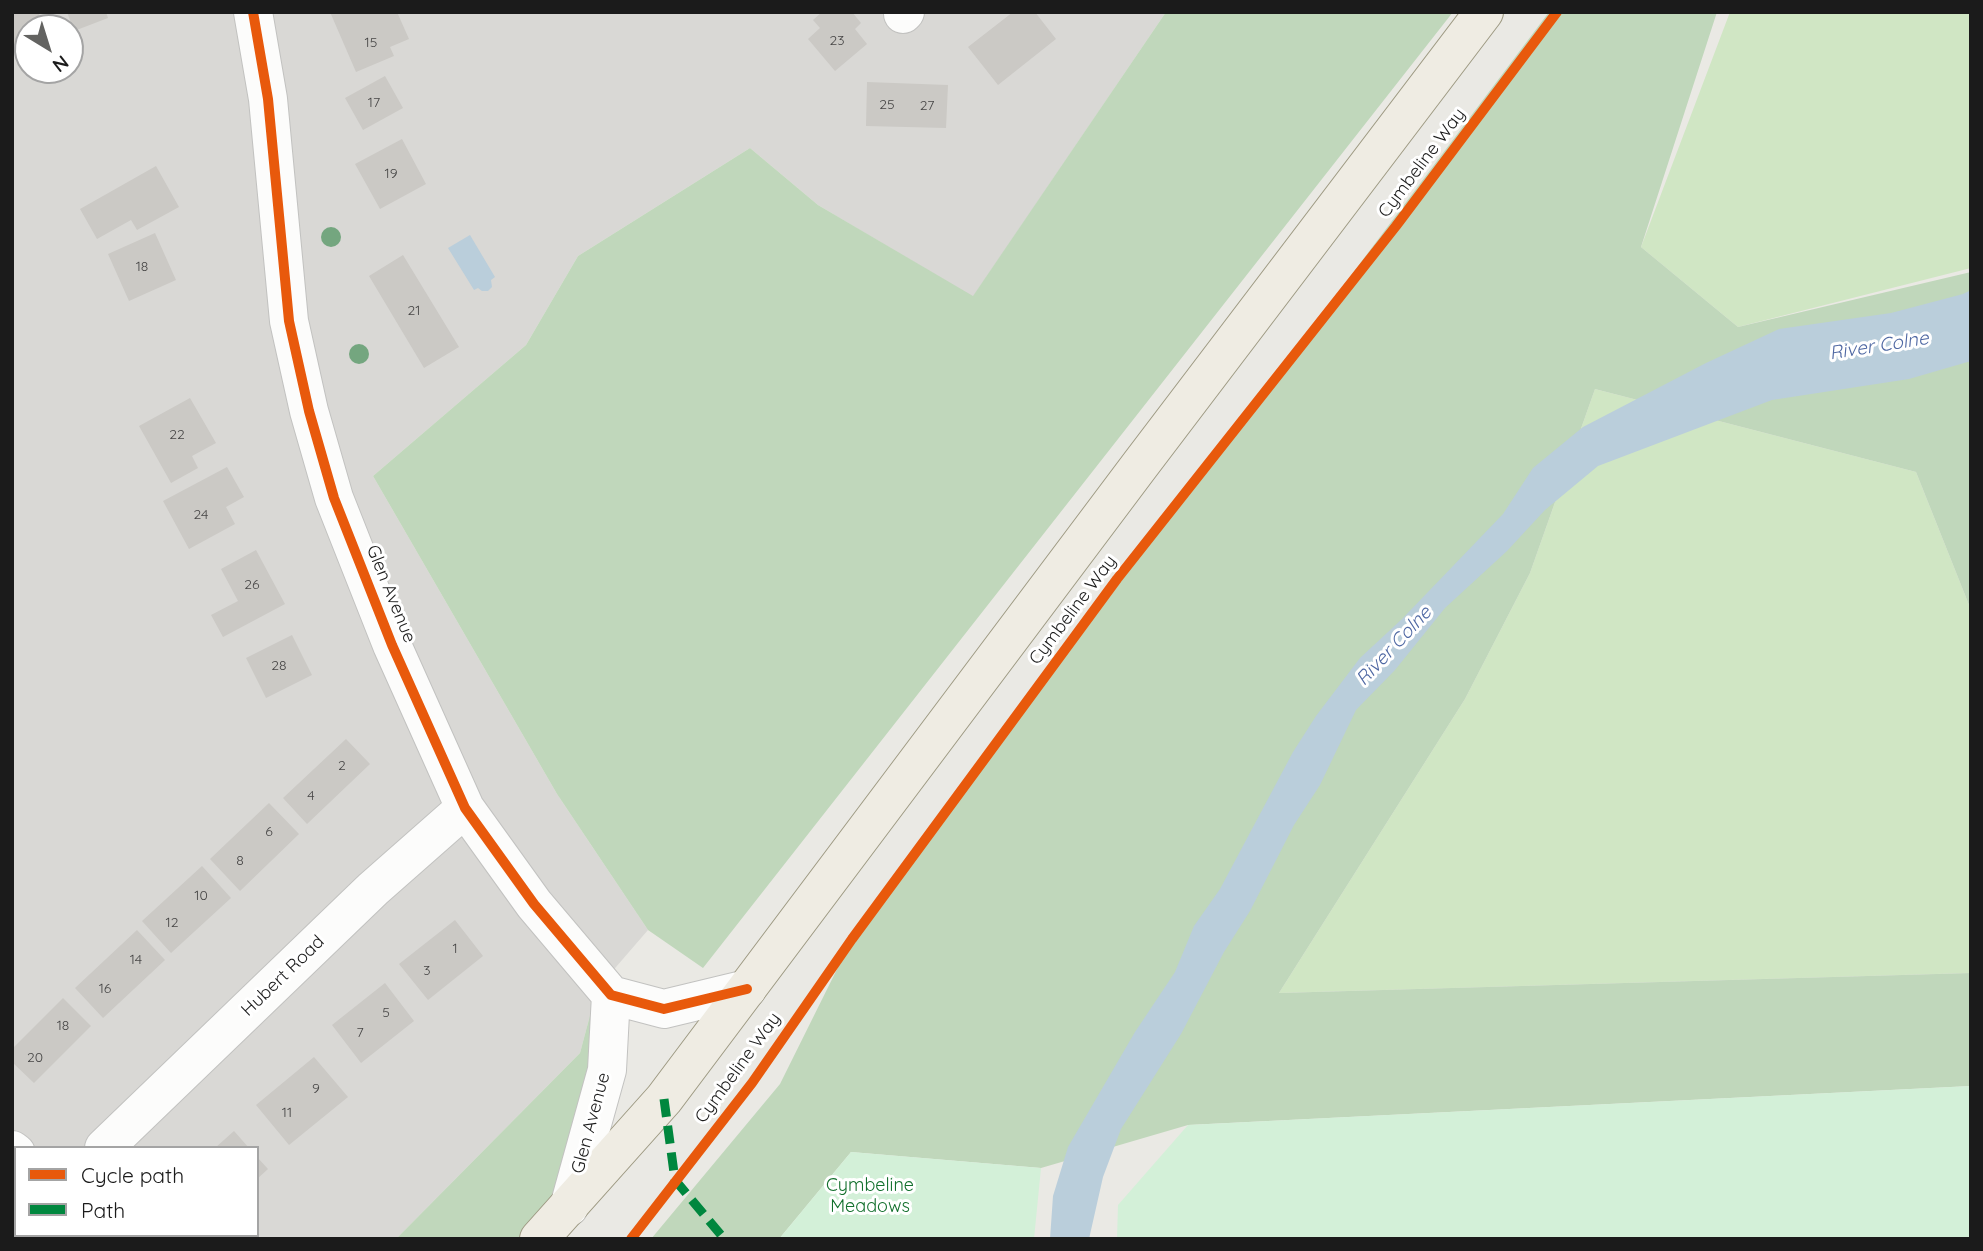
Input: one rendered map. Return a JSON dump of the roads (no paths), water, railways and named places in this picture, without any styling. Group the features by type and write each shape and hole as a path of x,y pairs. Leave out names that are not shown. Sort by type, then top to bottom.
{"main road":[{"name":"Cymbeline Way","path":"540,1239 664,1099 1484,12"}],"street":[{"name":"Glen Avenue","path":"253,12 268,99 289,321 309,411 334,498 387,633 466,808 534,904 611,995 607,1070 569,1207"},
{"name":"Hubert Road","path":"106,1146 373,889 466,808"},
{"path":"611,995 664,1009 747,989"}],"water":[{"path":"470,235 495,277 491,280 492,287 488,291 478,288 474,290 448,248"},
{"name":"River Colne","path":"1971,290 1971,361 1909,379 1772,400 1598,466 1545,510 1507,551 1445,608 1395,670 1356,710 1320,785 1294,825 1250,911 1224,952 1181,1034 1121,1129 1103,1177 1089,1239 1050,1239 1053,1196 1068,1147 1135,1032 1175,972 1194,926 1220,889 1293,752 1316,716 1360,658 1402,619 1503,514 1533,468 1583,427 1706,363 1779,329 1891,313"}],"park label":[{"name":"Cymbeline Meadows","path":"870,1196"}]}
